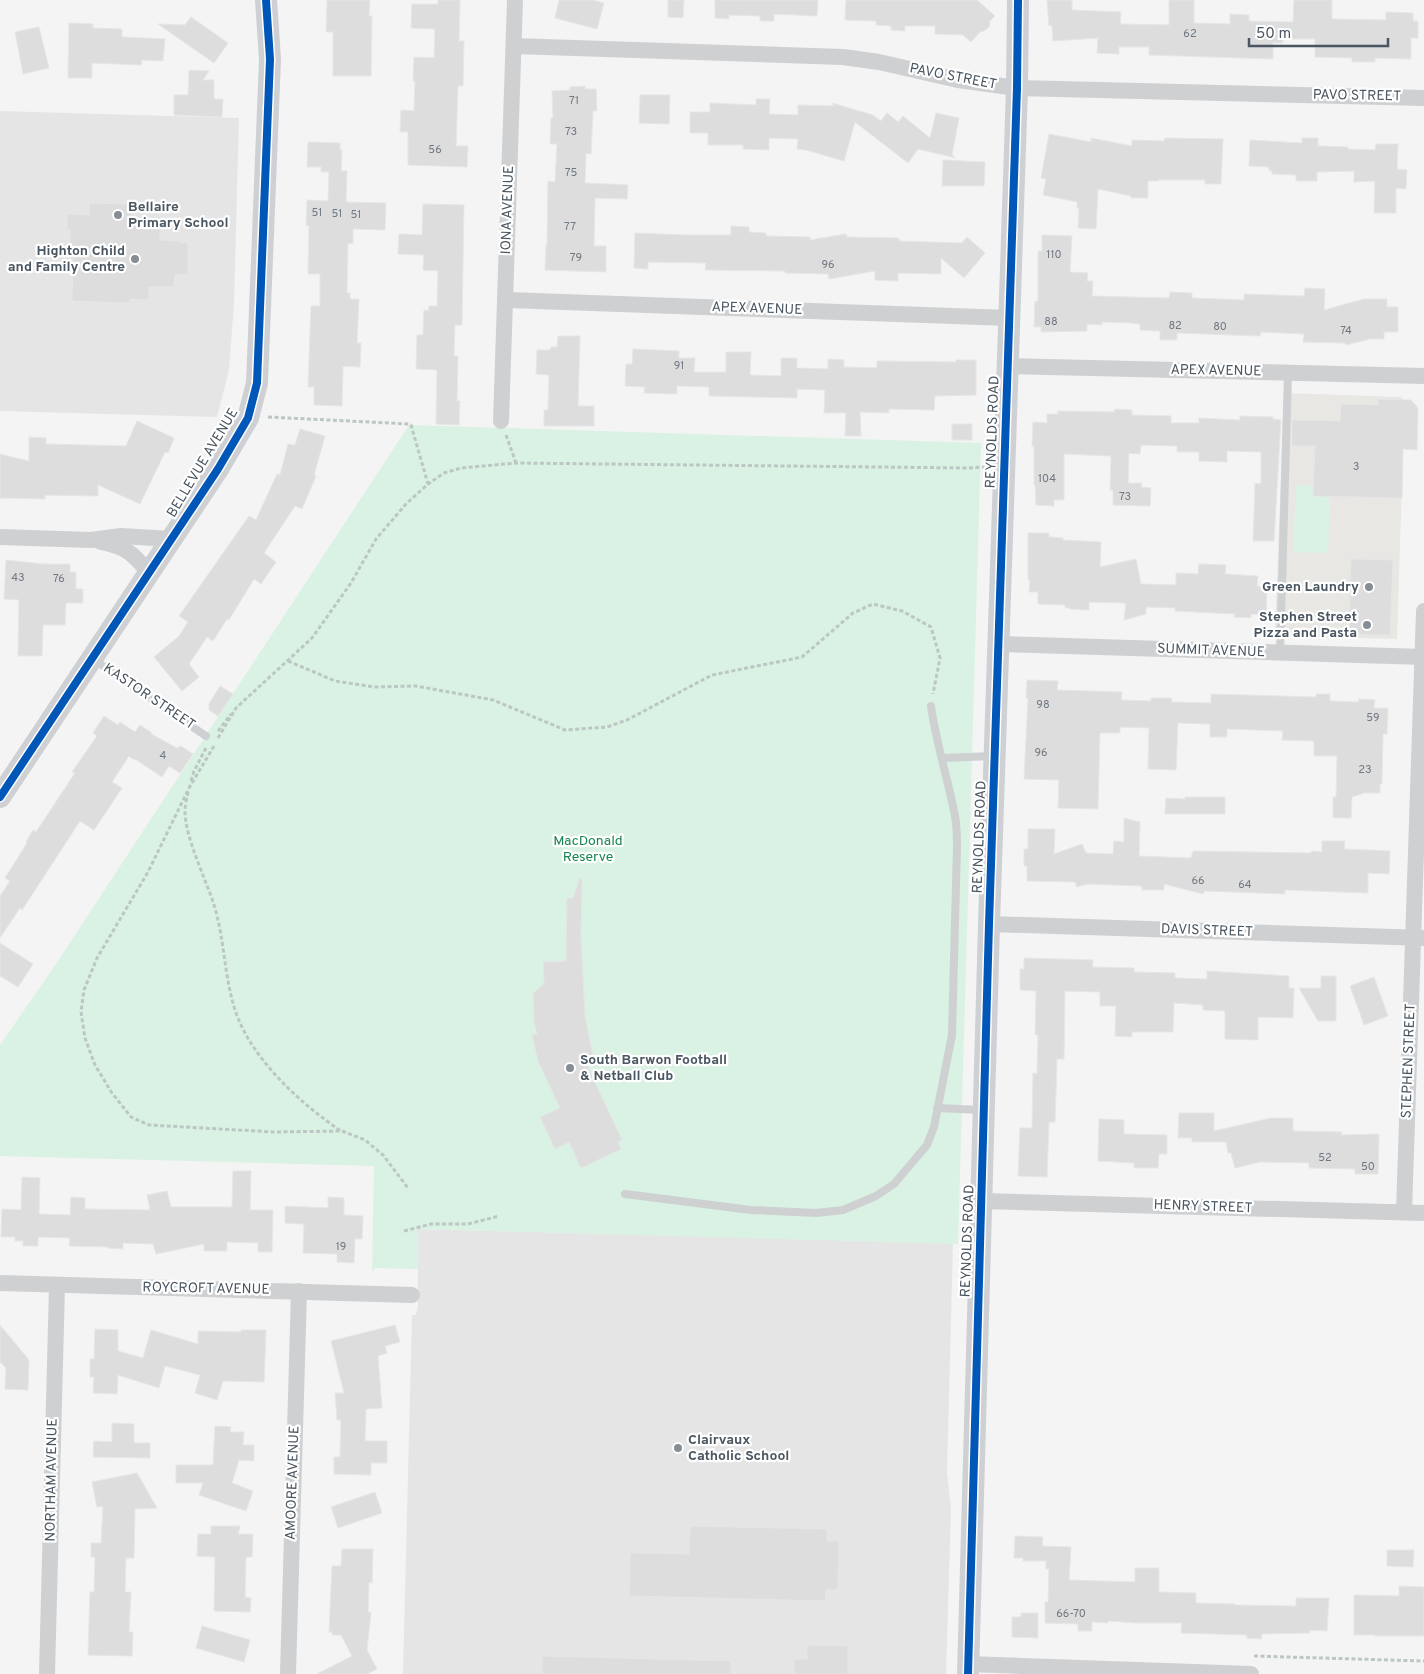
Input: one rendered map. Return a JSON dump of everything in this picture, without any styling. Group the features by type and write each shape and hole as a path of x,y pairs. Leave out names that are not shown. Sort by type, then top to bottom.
{"street":[{"name":"BELLEVUE AVENUE","path":"4,785 92,659 218,469 248,418 257,383 270,59 266,0"},
{"name":"IONA AVENUE","path":"501,421 515,0"},
{"name":"REYNOLDS ROAD","path":"968,1669 981,1200 1017,88 1018,0"},
{"name":"PAVO STREET","path":"514,46 843,57 879,62 958,80 1017,88 1424,98"},
{"name":"APEX AVENUE","path":"505,300 1009,318"},
{"name":"APEX AVENUE","path":"1008,366 1424,376"},
{"path":"0,537 91,540 121,536 171,539"},
{"path":"91,540 119,546 137,558 149,573"},
{"name":"STEPHEN STREET","path":"1404,1212 1419,938 1424,611"},
{"name":"SUMMIT AVENUE","path":"999,644 1423,657"},
{"name":"DAVIS STREET","path":"990,924 1419,938"},
{"name":"HENRY STREET","path":"981,1200 1424,1213"},
{"name":"ROYCROFT AVENUE","path":"0,1283 412,1294"},
{"name":"NORTHAM AVENUE","path":"47,1674 57,1286"},
{"name":"AMOORE AVENUE","path":"288,1674 299,1291"},
{"path":"968,1669 1251,1674"}],"lane":[{"path":"1280,653 1288,373"},
{"name":"KASTOR STREET","path":"92,659 209,737"},
{"path":"625,1194 751,1210 816,1213 843,1210 876,1196 894,1184 927,1145 934,1127 952,1035 957,847 955,818 930,706"},
{"path":"942,758 995,756"},
{"path":"937,1108 984,1110"}],"path":[{"path":"248,418 275,416 408,424 411,426 428,484"},
{"path":"501,421 516,463"},
{"path":"209,737 236,708 312,638 351,583 376,539 406,504 428,484 444,473 461,468 516,463 968,468 1005,464"},
{"path":"288,661 335,681 374,687 416,686 493,700 565,730 607,727 627,720 712,675 802,657 853,613 873,604 902,611 931,627 940,658 930,706"},
{"path":"236,708 189,788 148,872 97,958 84,990 82,1012 85,1038 95,1065 112,1093 131,1117 149,1125 274,1132 342,1132"},
{"path":"208,744 194,770 185,812 197,859 215,908 228,984 239,1023 250,1042 284,1083 324,1120 342,1132 365,1140 383,1155 408,1188"},
{"path":"404,1230 431,1224 468,1224 499,1216"}],"shaded area":[{"name":"Bellaire Primary School","path":"0,111 239,118 234,303 229,370 217,417 0,411"},
{"path":"1284,393 1401,397 1411,407 1403,449 1397,639 1275,636"},
{"name":"Clairvaux Catholic School","path":"418,1229 953,1243 947,1472 951,1509 946,1674 403,1674 412,1315 416,1315 418,1306"}],"green space":[{"name":"MacDonald Reserve","path":"409,425 981,443 958,1244 418,1229 418,1269 375,1268 372,1272 374,1166 0,1156 0,1045 56,964"},
{"path":"1296,485 1313,486 1313,496 1330,496 1328,553 1293,552"}],"building":[{"path":"327,0 370,0 369,16 372,16 371,76 333,76 333,32 326,32"},
{"path":"438,0 460,0 459,41 464,41 463,86 458,86 456,146 468,146 467,167 408,165 408,132 400,132 401,110 414,111 414,57 434,58 435,29 411,28 412,4 438,4"},
{"path":"559,0 593,0 604,3 597,29 555,18"},
{"path":"668,0 684,0 683,18 668,17"},
{"path":"715,0 818,0 817,16 774,14 774,21 760,21 760,16 729,15 729,19 715,18"},
{"path":"846,0 977,0 995,16 990,21 989,27 980,32 971,42 963,35 935,34 935,26 905,26 905,31 891,30 891,26 876,25 876,21 845,20"},
{"path":"1047,0 1072,0 1072,10 1121,12 1120,24 1169,25 1169,0 1194,0 1194,23 1230,24 1230,14 1249,15 1249,21 1293,22 1294,0 1332,0 1332,19 1386,20 1386,12 1413,13 1413,21 1418,21 1418,38 1411,38 1411,59 1375,58 1375,62 1352,62 1352,58 1315,57 1315,39 1283,39 1283,43 1273,43 1273,59 1149,55 1149,47 1119,47 1119,54 1097,53 1098,38 1053,41 1052,25 1049,26"},
{"path":"191,17 228,43 214,63 158,24 185,25"},
{"path":"69,23 93,24 93,28 122,29 122,37 165,39 163,61 142,60 141,65 92,63 92,78 68,78"},
{"path":"39,27 49,68 23,74 15,32"},
{"path":"189,70 209,71 203,80 214,80 214,99 223,99 222,117 174,115 174,95 188,95"},
{"path":"585,86 585,89 596,89 597,111 593,111 591,154 586,153 585,183 628,185 627,199 595,198 594,246 606,246 606,272 545,270 548,181 555,182 557,144 550,144 551,118 553,118 552,91 570,90 570,87"},
{"path":"640,95 670,95 669,124 639,123"},
{"path":"756,99 770,99 769,114 798,115 798,105 834,106 832,103 873,115 881,121 887,113 898,122 903,116 930,138 936,113 959,118 952,155 956,158 918,149 908,163 855,122 844,161 797,149 798,139 769,138 769,150 743,149 743,145 708,145 708,133 690,133 690,112 710,112 710,103 756,105"},
{"path":"1049,134 1091,142 1091,138 1132,146 1132,140 1164,141 1165,138 1223,139 1221,184 1205,184 1205,180 1148,181 1148,198 1131,198 1131,196 1098,189 1096,229 1078,228 1079,208 1077,208 1077,202 1043,195 1046,179 1041,178"},
{"path":"1302,138 1318,138 1318,146 1348,147 1348,149 1375,150 1376,144 1398,144 1397,169 1407,170 1406,189 1396,188 1396,213 1374,213 1375,181 1354,182 1354,171 1317,172 1317,181 1296,181 1296,175 1272,174 1272,171 1269,171 1269,167 1249,166 1250,140 1302,143"},
{"path":"308,142 340,143 340,150 342,150 341,171 347,171 346,202 386,203 385,230 353,229 353,244 348,243 347,293 350,293 350,299 359,299 357,343 361,343 360,367 343,366 342,406 314,405 314,387 308,387 311,306 320,306 320,274 308,274 309,226 306,225 307,200 328,201 329,172 321,172 321,167 307,167"},
{"path":"943,160 985,162 984,186 942,186"},
{"name":"Highton Child and Family Centre","path":"89,203 134,204 134,216 160,217 160,240 188,243 188,275 175,274 174,287 149,287 149,300 130,299 129,303 72,301 73,248 70,248 70,230 67,230 67,214 89,215"},
{"path":"423,204 464,205 462,325 455,325 454,356 458,356 457,401 460,401 459,425 436,424 437,370 416,369 417,335 423,335 424,310 428,311 429,306 437,306 438,271 423,270 424,255 398,254 399,234 422,235"},
{"path":"731,226 749,227 749,232 766,233 766,236 810,237 810,240 846,234 847,237 899,238 899,241 962,243 967,237 985,253 964,278 941,258 941,274 898,273 898,281 875,280 875,271 829,279 828,274 785,273 785,271 705,270 706,263 648,262 648,269 634,268 635,233 731,235"},
{"path":"1042,235 1072,236 1070,272 1088,273 1087,281 1093,281 1092,296 1169,298 1170,292 1192,293 1192,298 1244,300 1244,294 1304,296 1305,288 1325,289 1324,310 1364,299 1387,299 1387,307 1398,307 1398,332 1384,332 1384,339 1370,339 1346,345 1345,343 1303,342 1304,334 1261,332 1260,336 1177,333 1177,340 1160,340 1160,331 1140,330 1140,324 1132,323 1102,322 1102,325 1087,324 1087,331 1041,332 1041,327 1034,327 1035,301 1038,301 1038,251 1042,251"},
{"path":"558,336 580,336 578,406 594,406 594,426 544,426 544,410 548,410 549,375 536,374 537,350 550,350 551,347 557,347"},
{"path":"633,349 679,351 679,358 695,358 694,372 726,372 726,352 751,352 750,375 781,376 781,358 797,358 797,368 828,369 828,359 844,360 844,367 877,368 877,361 956,362 956,360 976,360 976,395 935,396 934,410 889,409 889,413 860,412 861,436 845,436 846,413 824,413 825,390 797,389 797,398 709,396 709,387 677,386 677,394 644,393 645,387 625,386 626,364 632,364"},
{"path":"1378,399 1411,400 1418,408 1417,450 1403,449 1402,498 1313,496 1315,446 1292,446 1292,420 1340,421 1341,404 1378,405"},
{"path":"1115,409 1132,410 1132,415 1171,416 1171,423 1199,423 1199,418 1240,420 1240,416 1273,417 1273,419 1281,420 1274,541 1253,541 1255,483 1261,484 1261,452 1227,451 1227,462 1199,461 1199,452 1177,452 1177,446 1141,445 1140,454 1129,453 1128,483 1142,483 1141,487 1151,488 1150,506 1113,505 1113,490 1110,490 1111,456 1064,454 1064,500 1054,500 1054,506 1036,505 1034,446 1032,446 1033,422 1047,423 1047,414 1058,414 1058,411 1114,412"},
{"path":"137,421 174,438 168,453 165,452 140,504 98,485 98,496 45,495 45,499 0,498 0,454 29,461 29,437 46,438 46,444 126,446"},
{"path":"952,424 972,424 972,440 952,440"},
{"path":"300,429 325,436 314,475 316,476 302,509 295,506 264,553 276,562 261,584 254,579 229,620 227,619 213,641 207,637 189,664 199,677 182,691 154,657 179,636 188,622 179,616 249,516 256,520 277,474 280,475 288,444 295,445"},
{"path":"1028,533 1049,533 1049,537 1063,538 1063,540 1101,542 1100,567 1136,559 1141,584 1176,585 1176,573 1198,574 1199,564 1226,565 1225,574 1258,576 1257,586 1267,587 1266,615 1251,614 1251,618 1234,617 1235,614 1175,611 1175,608 1146,607 1146,614 1124,620 1126,603 1089,602 1089,610 1065,608 1065,605 1038,604 1038,592 1029,592"},
{"path":"1351,559 1393,560 1390,635 1349,634"},
{"path":"6,560 43,564 70,564 70,572 76,572 76,589 83,589 83,603 66,603 65,625 43,625 42,656 18,656 19,600 4,599"},
{"path":"1027,680 1058,681 1057,690 1122,692 1121,700 1151,701 1151,698 1172,698 1171,702 1211,703 1211,694 1316,697 1316,694 1330,694 1330,701 1358,702 1359,699 1375,700 1374,708 1388,708 1387,734 1383,734 1382,784 1380,784 1380,793 1364,793 1352,797 1351,818 1333,818 1333,797 1336,797 1337,756 1314,756 1314,741 1282,740 1283,731 1227,729 1227,737 1210,737 1210,724 1178,723 1176,770 1148,769 1149,728 1120,727 1120,733 1100,733 1098,809 1058,808 1059,780 1024,779 1028,698 1026,698"},
{"path":"220,686 233,694 218,716 209,710 209,704"},
{"path":"104,716 118,725 120,722 135,732 140,725 151,734 177,748 181,746 193,754 180,773 169,766 162,777 129,756 112,782 122,788 94,830 80,821 22,910 20,908 0,938 0,896 10,881 5,878 33,830 36,832 75,773 72,772 97,736 93,733"},
{"path":"1185,797 1225,797 1225,814 1165,814 1166,798 1185,799"},
{"path":"1124,818 1140,822 1139,856 1191,858 1193,851 1311,853 1312,851 1322,852 1322,841 1345,841 1344,849 1390,851 1389,874 1368,873 1368,893 1285,890 1285,894 1204,891 1203,894 1164,884 1164,890 1142,890 1142,886 1088,884 1077,887 1075,882 1027,881 1027,866 1024,866 1024,849 1028,849 1028,829 1055,829 1054,854 1082,844 1086,853 1113,854 1114,841 1124,842"},
{"name":"South Barwon Football & Netball Club","path":"580,878 582,879 581,936 585,1016 595,1064 586,1063 622,1140 618,1142 621,1149 581,1168 569,1142 555,1149 540,1117 560,1108 538,1061 532,1035 537,1034 534,1022 533,993 544,984 543,962 566,961 567,898 573,898"},
{"path":"0,943 33,964 18,987 0,976"},
{"path":"1024,958 1093,960 1092,967 1134,968 1134,972 1175,973 1175,978 1207,979 1207,971 1289,976 1289,988 1294,988 1293,1018 1258,1017 1258,1040 1225,1039 1225,1011 1203,1010 1203,1005 1174,1003 1173,1032 1132,1032 1132,1037 1115,1036 1116,1006 1100,1006 1100,992 1065,991 1064,1059 1057,1059 1055,1122 1049,1122 1047,1177 1018,1176 1020,1128 1032,1128 1033,1073 1037,1074 1038,1035 1035,1035 1036,991 1020,990 1020,969 1024,969"},
{"path":"1321,976 1336,976 1336,1021 1318,1021 1299,988 1321,988"},
{"path":"1374,977 1388,1016 1364,1025 1350,986"},
{"path":"1179,1113 1214,1113 1214,1131 1271,1118 1293,1118 1293,1131 1342,1132 1341,1135 1379,1134 1378,1174 1355,1174 1355,1169 1309,1168 1309,1163 1260,1162 1235,1168 1231,1153 1228,1153 1226,1142 1192,1142 1192,1138 1178,1138"},
{"path":"1099,1119 1124,1120 1124,1134 1167,1135 1167,1154 1159,1154 1158,1168 1134,1168 1134,1163 1098,1161"},
{"path":"233,1171 251,1171 250,1210 273,1210 272,1252 258,1252 258,1243 227,1242 227,1251 204,1251 204,1244 156,1254 153,1244 123,1243 123,1249 69,1246 70,1238 38,1237 38,1246 23,1246 23,1241 15,1241 15,1237 1,1237 2,1209 21,1210 22,1177 40,1178 39,1214 70,1215 71,1197 85,1198 85,1209 150,1210 147,1195 167,1191 171,1207 232,1207"},
{"path":"328,1197 344,1198 344,1215 363,1216 362,1239 355,1239 354,1263 337,1262 337,1254 303,1253 304,1224 285,1223 285,1206 328,1208"},
{"path":"0,1325 29,1360 28,1390 5,1389 6,1368 0,1362"},
{"path":"395,1325 400,1342 385,1346 387,1353 378,1356 382,1408 366,1409 365,1441 387,1441 387,1463 371,1463 371,1475 334,1474 334,1457 340,1457 341,1420 337,1420 335,1393 344,1393 331,1341"},
{"path":"95,1329 118,1330 118,1351 143,1358 151,1330 198,1344 198,1331 241,1332 241,1330 266,1330 264,1382 223,1381 217,1400 195,1393 200,1375 165,1366 159,1388 118,1375 117,1394 93,1393 94,1377 90,1377 90,1359 94,1359"},
{"path":"112,1423 134,1424 134,1443 150,1443 150,1458 93,1457 94,1441 112,1442"},
{"path":"215,1426 231,1427 230,1432 244,1432 243,1445 254,1445 254,1461 239,1460 232,1483 253,1491 246,1511 199,1495 203,1483 176,1483 176,1465 213,1465"},
{"path":"137,1473 157,1508 135,1509 134,1558 126,1558 125,1592 131,1592 129,1632 133,1632 132,1656 88,1655 90,1592 94,1592 95,1557 91,1557 91,1543 101,1543 103,1506 97,1507 92,1482"},
{"path":"375,1492 382,1513 338,1528 331,1507"},
{"path":"211,1526 240,1526 238,1534 253,1534 252,1557 246,1557 245,1597 251,1598 250,1612 214,1611 215,1557 197,1556 198,1534 211,1534"},
{"path":"690,1526 827,1529 827,1541 839,1541 838,1590 826,1590 825,1601 629,1596 630,1553 689,1554"},
{"path":"1015,1536 1043,1537 1042,1546 1071,1547 1069,1580 1135,1582 1135,1568 1159,1568 1159,1592 1196,1593 1196,1603 1296,1606 1296,1598 1329,1598 1327,1631 1310,1630 1310,1633 1262,1634 1261,1639 1247,1638 1247,1635 1181,1633 1182,1623 1092,1622 1092,1631 1078,1631 1078,1624 1045,1623 1045,1602 1048,1602 1049,1569 1046,1569 1046,1561 1023,1561 1023,1558 1014,1558"},
{"path":"342,1549 373,1549 372,1583 369,1582 368,1612 371,1612 367,1650 377,1669 367,1674 317,1674 352,1656 341,1635 332,1635 332,1632 329,1632 332,1566 341,1566"},
{"path":"1387,1550 1414,1550 1413,1567 1387,1566"},
{"path":"1399,1586 1424,1587 1424,1636 1354,1635 1354,1595 1399,1596"},
{"path":"1021,1613 1038,1613 1038,1638 1012,1637 1012,1617 1021,1617"},
{"path":"202,1626 250,1640 244,1662 196,1648"},
{"path":"807,1645 848,1646 848,1674 794,1674 794,1659 807,1659"},
{"path":"542,1656 731,1661 731,1674 542,1674"}],"cycle path":[{"path":"0,797 218,469 248,418 257,383 270,59 266,0"},
{"path":"968,1674 989,924 1017,88 1018,0"}],"place":[{"name":"Bellaire Primary School","path":"118,215"},
{"name":"Highton Child and Family Centre","path":"135,259"},
{"name":"Green Laundry","path":"1369,587"},
{"name":"Stephen Street Pizza and Pasta","path":"1367,625"},
{"name":"South Barwon Football & Netball Club","path":"570,1068"},
{"name":"Clairvaux Catholic School","path":"678,1448"}]}
